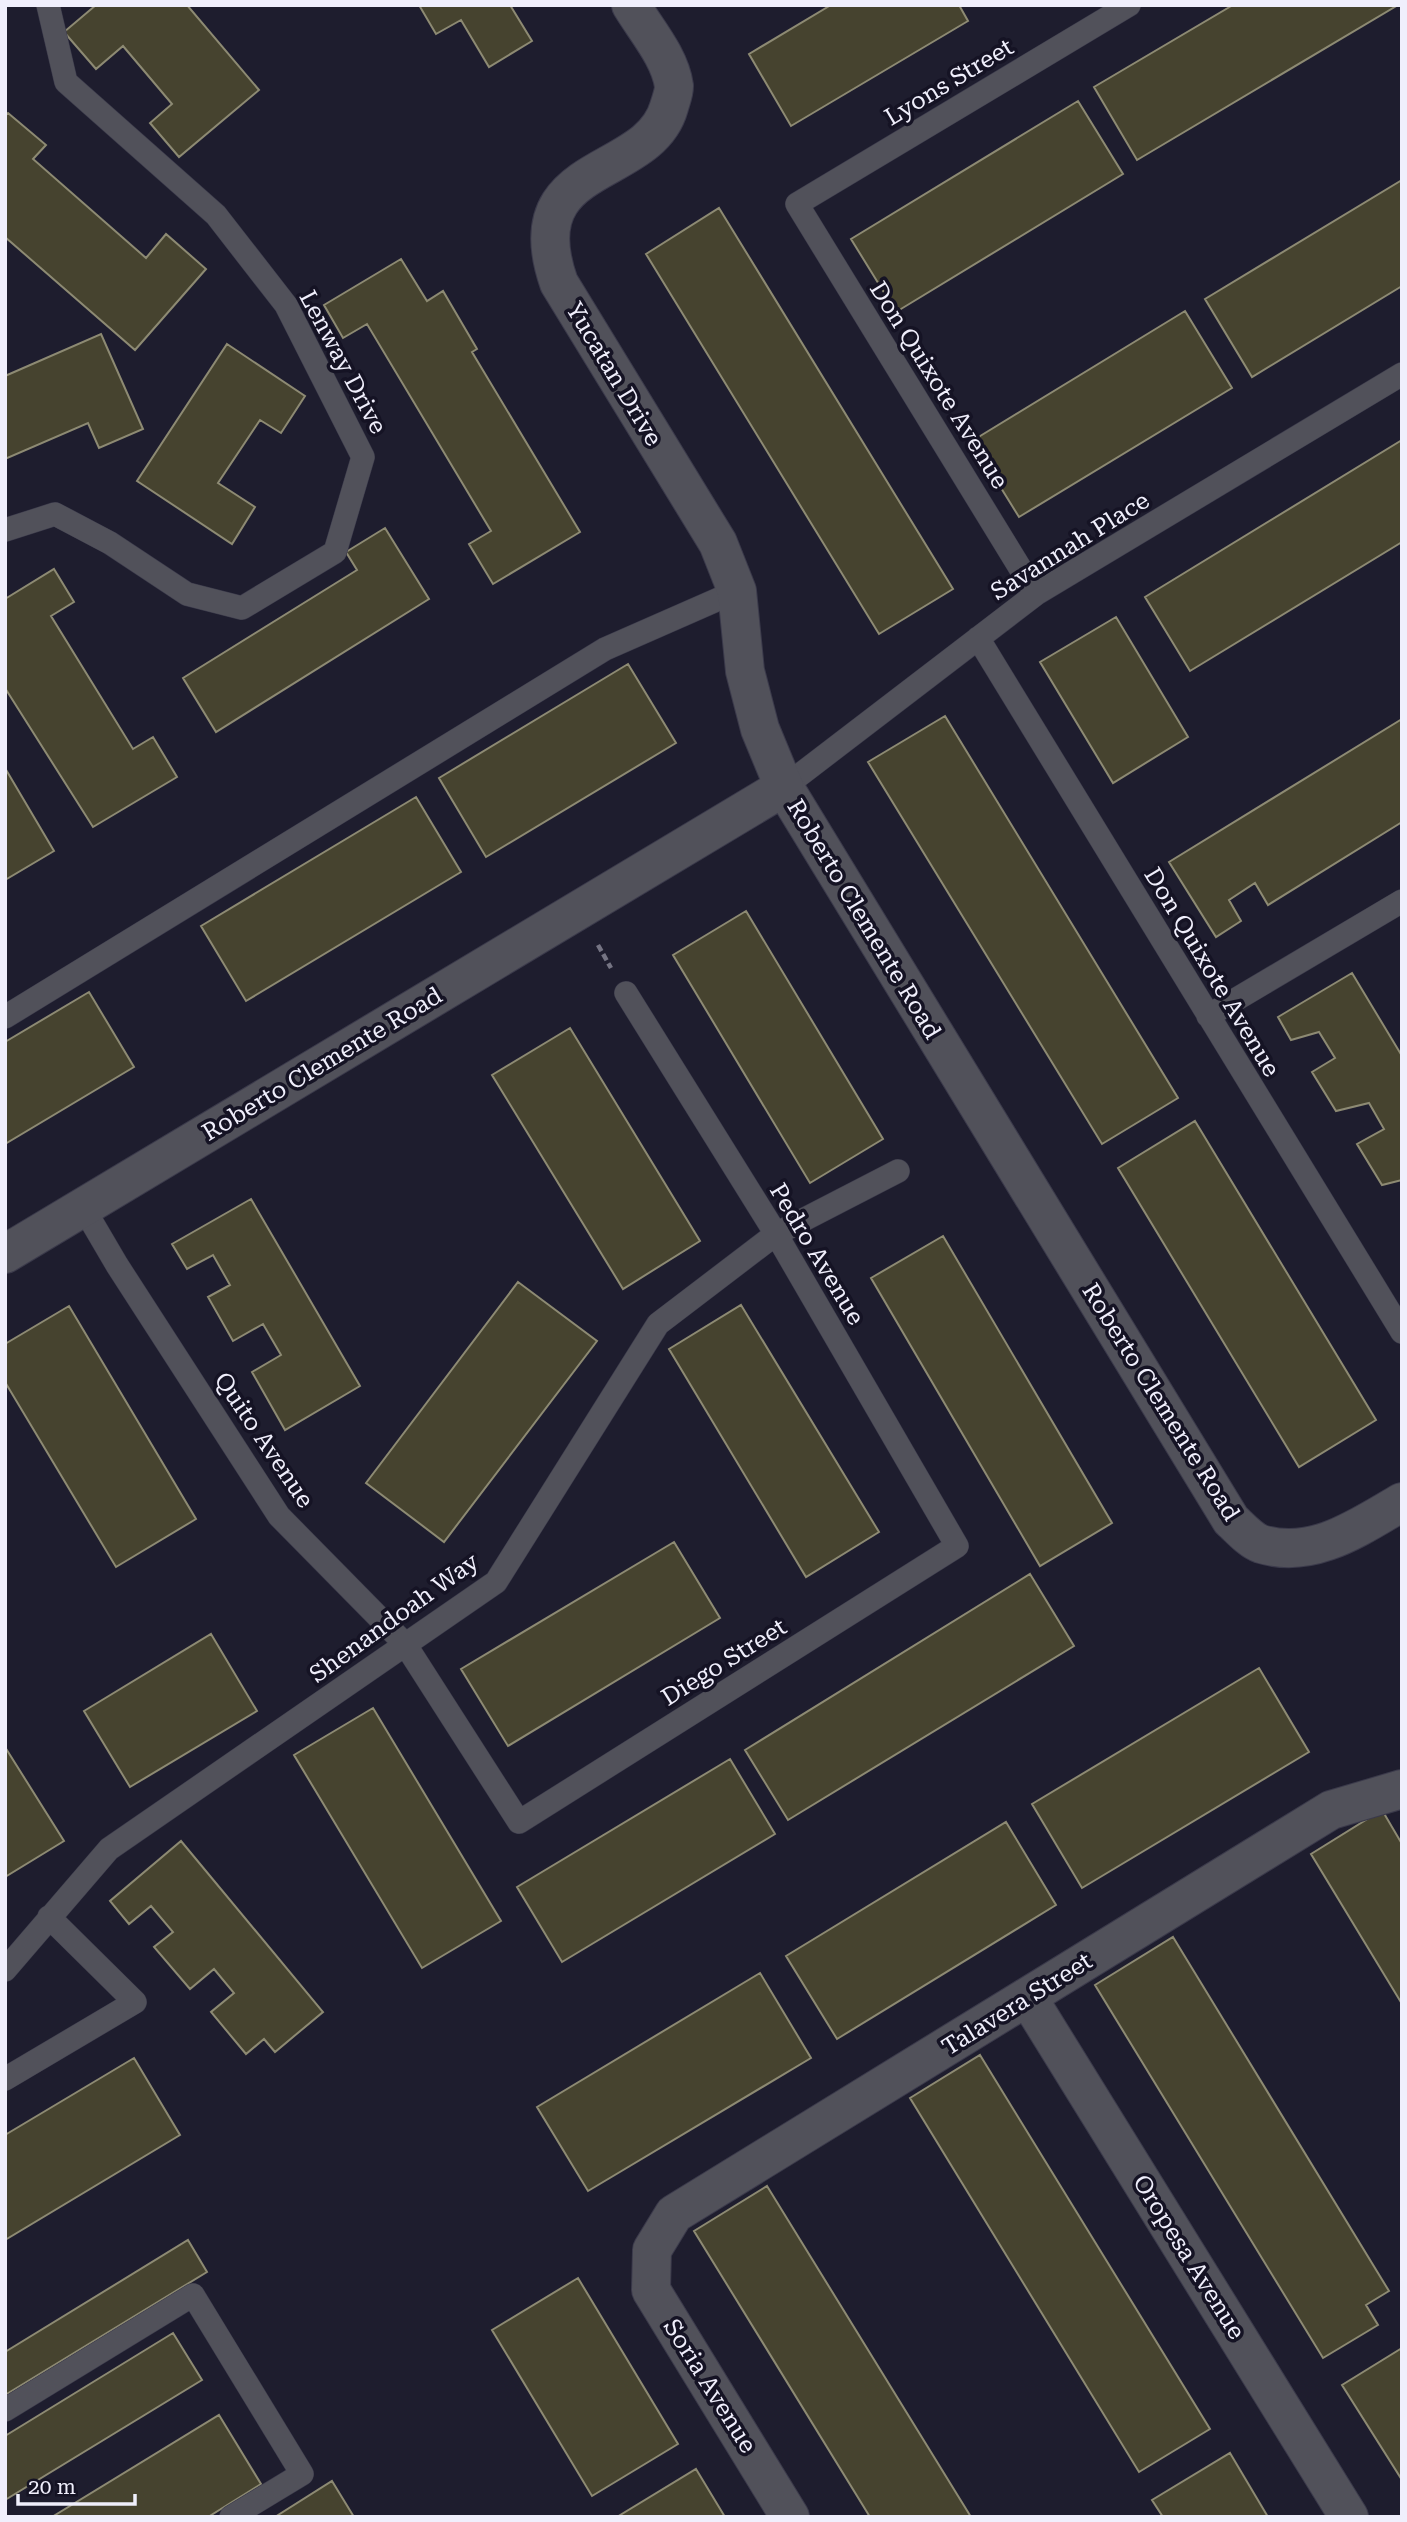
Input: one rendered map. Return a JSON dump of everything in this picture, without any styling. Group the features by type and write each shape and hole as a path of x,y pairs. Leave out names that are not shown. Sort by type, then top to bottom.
{"street":[{"name":"Yucatan Drive","path":"631,5 669,66 674,89 666,119 652,135 582,180 559,204 551,226 549,254 559,283 718,543 737,591 745,671 760,729 784,787"},
{"name":"Roberto Clemente Road","path":"5,1254 784,787 1231,1520 1258,1543 1293,1548 1337,1540 1402,1502"},
{"name":"Talavera Street","path":"652,2250 674,2214 1331,1810 1402,1788"},
{"name":"Oropesa Avenue","path":"1028,1998 1349,2517"},
{"name":"Soria Avenue","path":"652,2250 651,2290 790,2517"}],"lane":[{"name":"Lenway Drive","path":"5,530 55,514 110,543 187,594 242,608 335,552 363,457 286,305 216,215 66,82 48,5"},
{"name":"Lyons Street","path":"797,204 1129,5"},
{"name":"Don Quixote Avenue","path":"797,204 1036,594"},
{"name":"Savannah Place","path":"784,787 1036,594 1402,374"},
{"path":"5,1017 605,649 737,591"},
{"name":"Don Quixote Avenue","path":"978,638 1402,1332"},
{"path":"1208,1016 1402,901"},
{"name":"Pedro Avenue","path":"626,993 776,1234 957,1546"},
{"name":"Shenandoah Way","path":"5,1970 109,1849 495,1582 658,1324 776,1234 898,1171"},
{"name":"Quito Avenue","path":"83,1207 117,1265 279,1516 405,1644 519,1822"},
{"name":"Diego Street","path":"519,1822 957,1546"},
{"path":"5,2079 135,2002 49,1917"},
{"path":"5,2410 193,2295 302,2473 232,2517"}],"path":[{"path":"578,911 626,993"}],"building":[{"path":"96,5 187,5 259,90 179,157 150,123 172,104 123,46 96,69 64,32"},
{"path":"419,5 510,5 532,41 489,67 461,20 436,34"},
{"path":"831,5 959,5 968,21 791,126 749,54"},
{"path":"1233,5 1398,5 1137,160 1094,87"},
{"path":"1078,101 1123,174 896,312 851,239"},
{"path":"8,113 46,145 33,159 146,258 166,234 206,269 135,350 5,237 5,116"},
{"path":"1402,180 1402,286 1252,377 1205,299"},
{"path":"719,208 953,589 879,634 646,254"},
{"path":"401,259 427,301 443,291 477,349 472,352 580,532 493,584 469,544 491,531 367,324 343,338 324,305"},
{"path":"1185,311 1232,388 1019,517 972,441"},
{"path":"101,334 143,429 99,448 88,423 5,459 5,376"},
{"path":"227,344 305,396 281,433 260,420 218,483 255,507 232,544 137,481"},
{"path":"1402,440 1402,542 1190,671 1145,597"},
{"path":"385,528 429,599 216,732 183,678 357,570 346,552"},
{"path":"54,569 74,602 51,616 133,749 153,737 177,777 93,827 5,688 5,599"},
{"path":"1116,617 1188,737 1113,783 1040,662"},
{"path":"628,664 676,743 486,857 439,778"},
{"path":"945,716 1178,1098 1102,1144 868,762"},
{"path":"1402,719 1402,822 1268,905 1255,883 1229,900 1241,921 1216,937 1169,862"},
{"path":"5,768 54,851 5,880"},
{"path":"416,797 461,872 246,1001 201,926"},
{"path":"746,911 883,1139 810,1183 673,955"},
{"path":"1352,973 1402,1056 1402,1180 1382,1185 1357,1144 1384,1129 1369,1103 1336,1111 1312,1072 1335,1058 1319,1032 1291,1040 1278,1017"},
{"path":"89,992 134,1067 5,1144 5,1042"},
{"path":"570,1028 700,1241 623,1289 492,1075"},
{"path":"1195,1121 1376,1420 1299,1467 1118,1168"},
{"path":"251,1199 360,1386 285,1430 252,1372 281,1355 263,1324 233,1341 208,1297 230,1285 213,1255 187,1269 172,1244"},
{"path":"943,1236 1112,1523 1040,1566 871,1278"},
{"path":"518,1282 597,1341 444,1542 366,1483"},
{"path":"741,1305 879,1532 806,1577 669,1349"},
{"path":"69,1306 196,1519 116,1567 5,1382 5,1344"},
{"path":"674,1542 720,1618 508,1746 461,1669"},
{"path":"1030,1574 1074,1646 788,1820 745,1750"},
{"path":"211,1634 257,1711 130,1787 84,1711"},
{"path":"1259,1668 1309,1752 1082,1888 1032,1804"},
{"path":"373,1708 501,1921 422,1968 294,1755"},
{"path":"5,1747 64,1841 5,1877"},
{"path":"730,1759 775,1834 562,1962 517,1887"},
{"path":"1382,1810 1402,1844 1402,2004 1311,1854"},
{"path":"1006,1822 1056,1905 837,2039 786,1956"},
{"path":"181,1841 323,2012 275,2052 264,2039 246,2054 211,2012 234,1993 214,1969 190,1989 154,1947 173,1932 151,1906 129,1924 110,1901"},
{"path":"1173,1937 1389,2291 1366,2305 1378,2325 1323,2358 1095,1985"},
{"path":"760,1973 811,2058 588,2191 537,2107"},
{"path":"980,2055 1210,2429 1139,2472 910,2098"},
{"path":"134,2058 180,2135 5,2240 5,2135"},
{"path":"767,2186 971,2517 870,2517 694,2231"},
{"path":"188,2240 207,2272 5,2395 5,2352"},
{"path":"578,2278 678,2444 592,2496 492,2330"},
{"path":"173,2333 202,2380 5,2500 5,2436"},
{"path":"1402,2348 1402,2480 1342,2385"},
{"path":"219,2415 261,2484 208,2517 52,2517"},
{"path":"1230,2453 1268,2517 1163,2517 1152,2500"},
{"path":"696,2469 725,2517 617,2517"},
{"path":"332,2481 354,2517 275,2517"}]}
